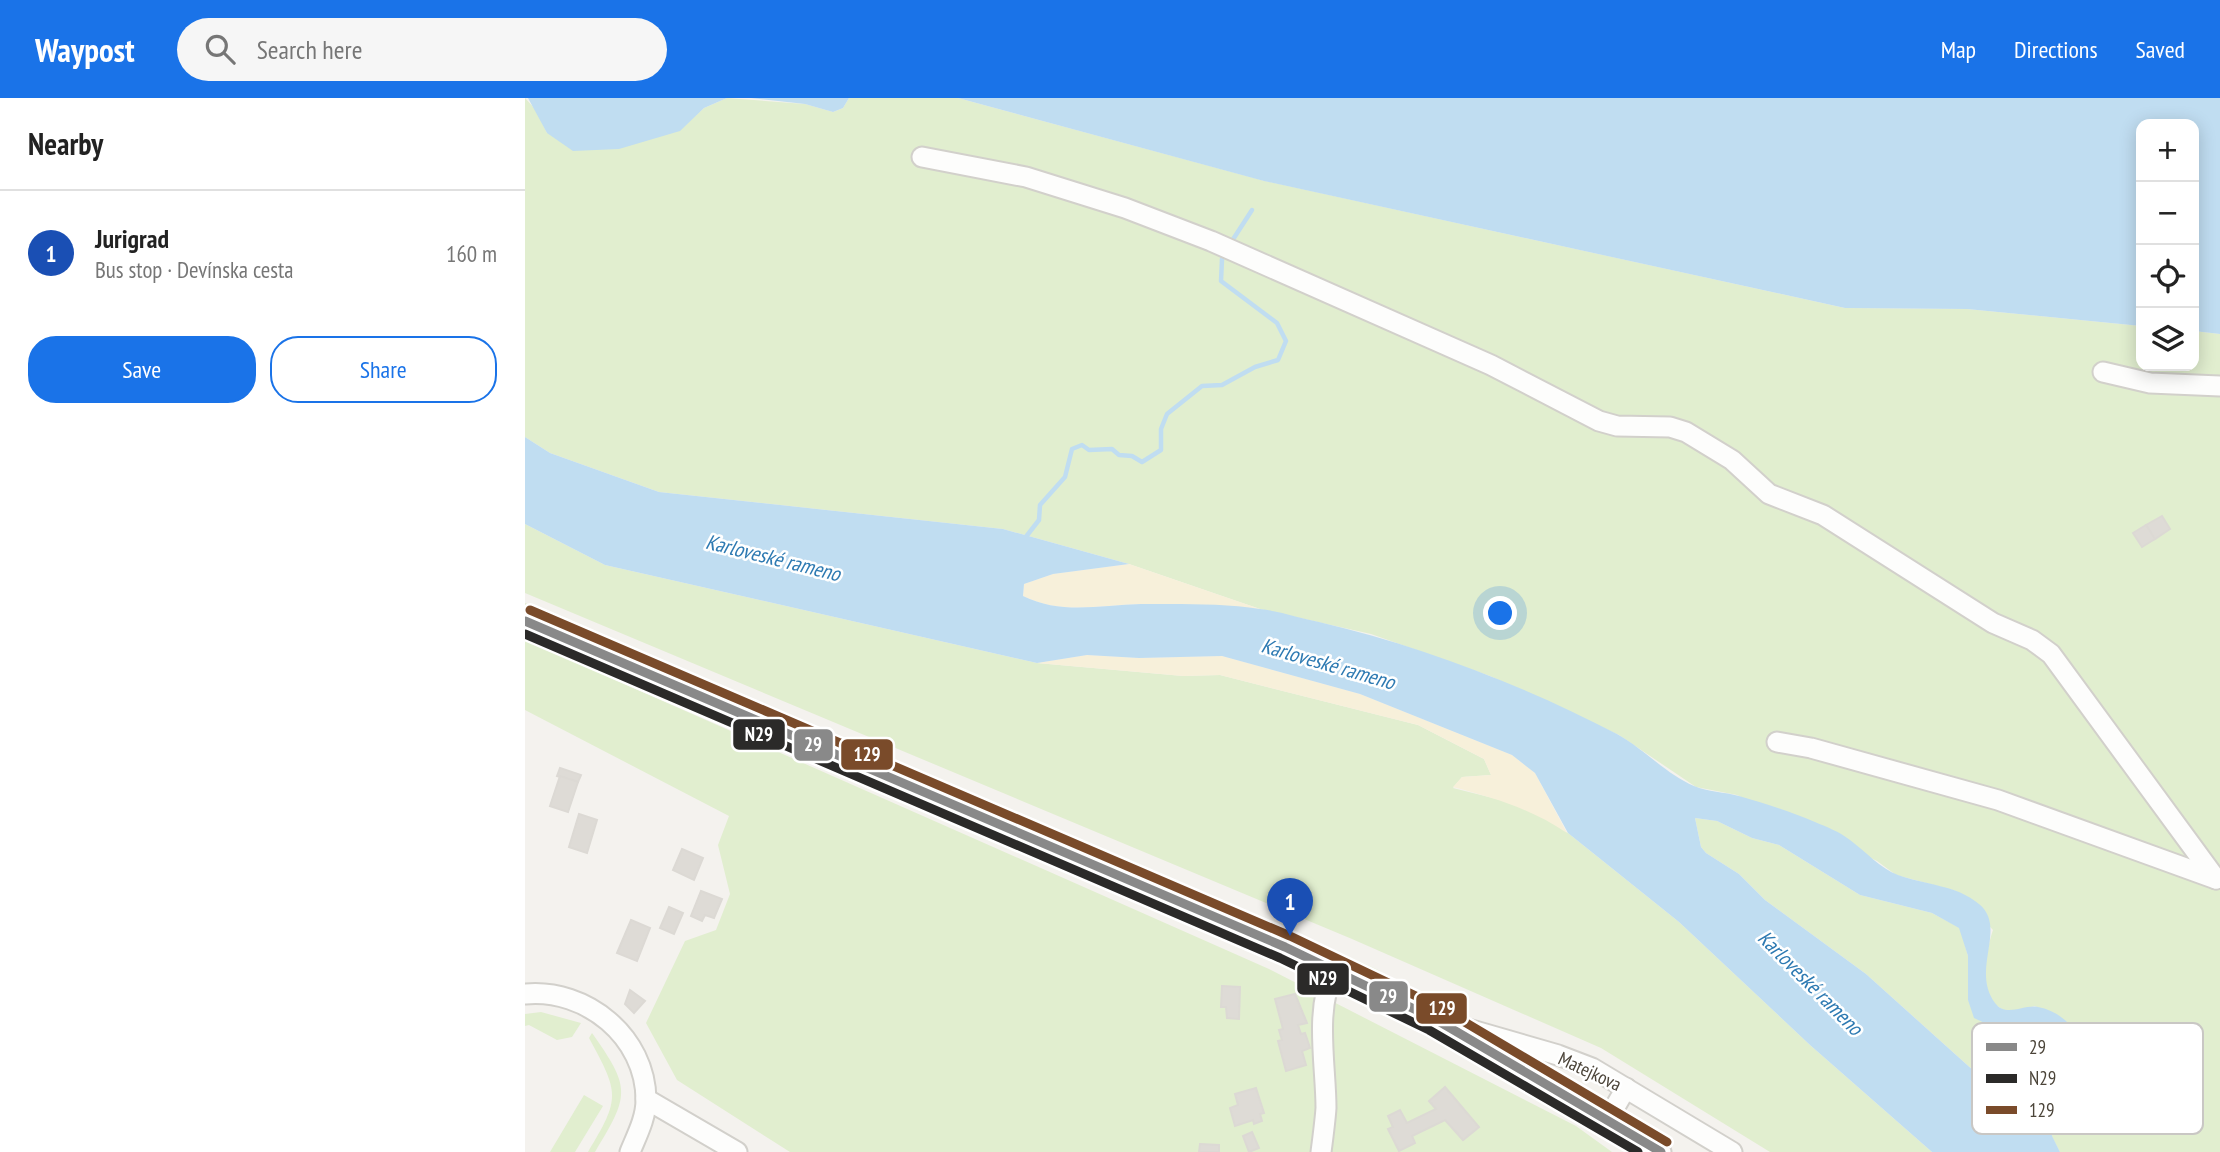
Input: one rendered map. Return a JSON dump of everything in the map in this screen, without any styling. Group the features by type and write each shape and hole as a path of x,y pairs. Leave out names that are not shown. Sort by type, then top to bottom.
{"street":[{"path":"922,157 1026,177 1125,208 1211,240 1491,365 1599,421 1617,426 1670,427 1686,432 1732,460 1769,494 1823,515 1993,623 2032,640 2051,654 2218,880"},
{"path":"2103,372 2150,383 2220,386"},
{"path":"525,621 995,820 1334,970 1435,1019 1661,1152"},
{"path":"1777,743 1811,748 1998,800 2218,880"},
{"path":"1321,1152 1326,1110 1323,1039 1328,982 1334,970"},
{"path":"525,995 564,997 605,1017 626,1040 637,1058 646,1099 642,1123 630,1152"},
{"name":"Matejkova","path":"1435,1019 1557,1055 1633,1092 1732,1152"},
{"path":"1608,1119 1633,1092"},
{"path":"646,1099 737,1152"},
{"name":"Matejkova","path":"1608,1119 1638,1152"}],"green space":[{"path":"525,98 536,110 547,133 679,131 704,108 727,98 805,104 833,112 843,108 849,98 958,98 1265,181 1845,308 1967,309 2136,326 2136,371 2199,371 2199,332 2220,334 2220,1152 2060,1152 2052,1137 2052,1134 2203,1134 2203,1023 2068,1023 2035,1006 2010,1011 2002,1009 1994,1003 1986,984 1986,961 1993,930 1956,891 1896,875 1877,861 1737,795 1696,787 1619,735 1490,676 1371,634 1260,609 1129,564 1003,529 659,492 550,453 525,437"},
{"path":"525,524 605,565 1037,663 1183,676 1220,675 1418,725 1484,759 1491,775 1462,777 1453,788 1505,801 1537,813 1568,833 1679,922 1810,1045 1932,1152 1770,1152 1601,1048 1352,939 525,593"},
{"path":"525,603 1287,928 1284,934 525,609"},
{"path":"525,640 1269,969 1576,1126 1612,1152 790,1152 677,1080 646,1023 685,941 716,930 730,894 718,845 729,816 525,710"},
{"path":"1695,818 1717,821 1752,838 1779,845 1860,895 1932,913 1960,928 1968,956 1968,1000 1989,1023 1972,1023 1972,1069 1866,974 1765,900 1739,874 1701,847"},
{"path":"1299,934 1378,970 1403,989 1296,940"},
{"path":"541,1012 581,1023 572,1037 557,1040 529,1025 525,1026 525,1014"},
{"path":"592,1033 614,1067 621,1092 620,1104 607,1133 595,1152 588,1152 606,1119 612,1095 606,1071 589,1038"},
{"path":"584,1095 603,1106 575,1152 550,1152"}],"sand":[{"path":"1129,564 1260,609 1155,604 1066,607 1037,602 1023,596 1024,584 1053,574"},
{"path":"1087,655 1139,658 1222,656 1360,694 1512,755 1535,773 1567,833 1512,805 1453,787 1462,777 1491,775 1484,759 1418,725 1220,675 1183,676 1037,663"}],"water":[{"path":"528,98 727,98 704,108 680,131 619,149 573,151 547,133"},
{"path":"751,98 849,98 843,108 833,112 805,104"},
{"path":"958,98 2220,98 2220,334 2199,332 2199,119 2136,119 2136,326 1967,309 1845,308 1264,181"},
{"name":"Karloveské rameno","path":"525,437 550,453 659,492 1003,529 1129,564 1053,574 1024,584 1023,596 1037,602 1066,607 1185,604 1267,610 1395,643 1508,683 1617,734 1694,786 1748,799 1815,822 1846,837 1892,872 1951,889 1979,904 1987,914 1990,925 1986,977 1988,990 1995,1003 2004,1010 2038,1007 2051,1011 2067,1023 1985,1023 1974,1018 1968,1000 1968,956 1959,928 1932,913 1860,895 1779,845 1752,838 1717,821 1695,818 1701,847 1706,853 1739,874 1765,900 1866,974 1972,1069 1972,1134 2052,1134 2060,1152 1932,1152 1810,1045 1679,922 1568,833 1535,773 1512,755 1360,694 1222,656 1139,658 1087,655 1037,663 605,565 525,524"}],"building":[{"path":"2162,516 2170,529 2155,539 2146,525"},
{"path":"2146,525 2155,539 2142,547 2133,533"},
{"path":"560,768 581,775 578,782 557,776"},
{"path":"560,776 578,782 568,812 550,806"},
{"path":"579,814 597,820 587,853 569,847"},
{"path":"682,849 703,858 694,880 673,870"},
{"path":"701,891 722,899 714,918 705,915 702,921 691,916"},
{"path":"669,907 683,913 674,934 660,928"},
{"path":"631,920 650,928 637,961 617,953"},
{"path":"1262,946 1277,953 1274,960 1258,954"},
{"path":"1222,986 1240,987 1239,1019 1227,1018 1226,1007 1221,1007"},
{"path":"630,990 645,1001 634,1013 625,1004"},
{"path":"1295,994 1307,1023 1298,1025 1301,1034 1305,1033 1310,1048 1302,1051 1306,1065 1286,1071 1278,1041 1282,1040 1279,1030 1283,1029 1275,999"},
{"path":"1445,1087 1479,1127 1463,1140 1445,1120 1412,1136 1415,1143 1399,1151 1388,1129 1393,1127 1388,1116 1400,1110 1407,1123 1436,1109 1429,1101"},
{"path":"1256,1088 1264,1113 1260,1114 1262,1121 1254,1124 1253,1120 1235,1126 1230,1108 1238,1105 1235,1094"},
{"path":"1252,1132 1259,1148 1249,1152 1243,1136"},
{"path":"1200,1144 1219,1145 1219,1152 1199,1152"}],"waterway":[{"path":"1230,244 1252,210"},
{"path":"1025,538 1039,520 1040,505 1065,477 1072,449 1082,445 1089,450 1112,449 1119,455 1132,456 1142,462 1161,450 1161,429 1167,414 1202,386 1222,385 1255,367 1278,360 1286,341 1277,323 1221,281 1222,259 1226,252"}],"transit line":[{"name":"129","path":"530,610 1290,936 1441,1008 1667,1142"},
{"name":"29","path":"525,621 1285,947 1435,1019 1661,1152"},
{"name":"N29","path":"525,634 1280,958 1429,1030 1638,1152"}],"place":[{"name":"Jurigrad","path":"1290,936"}]}
